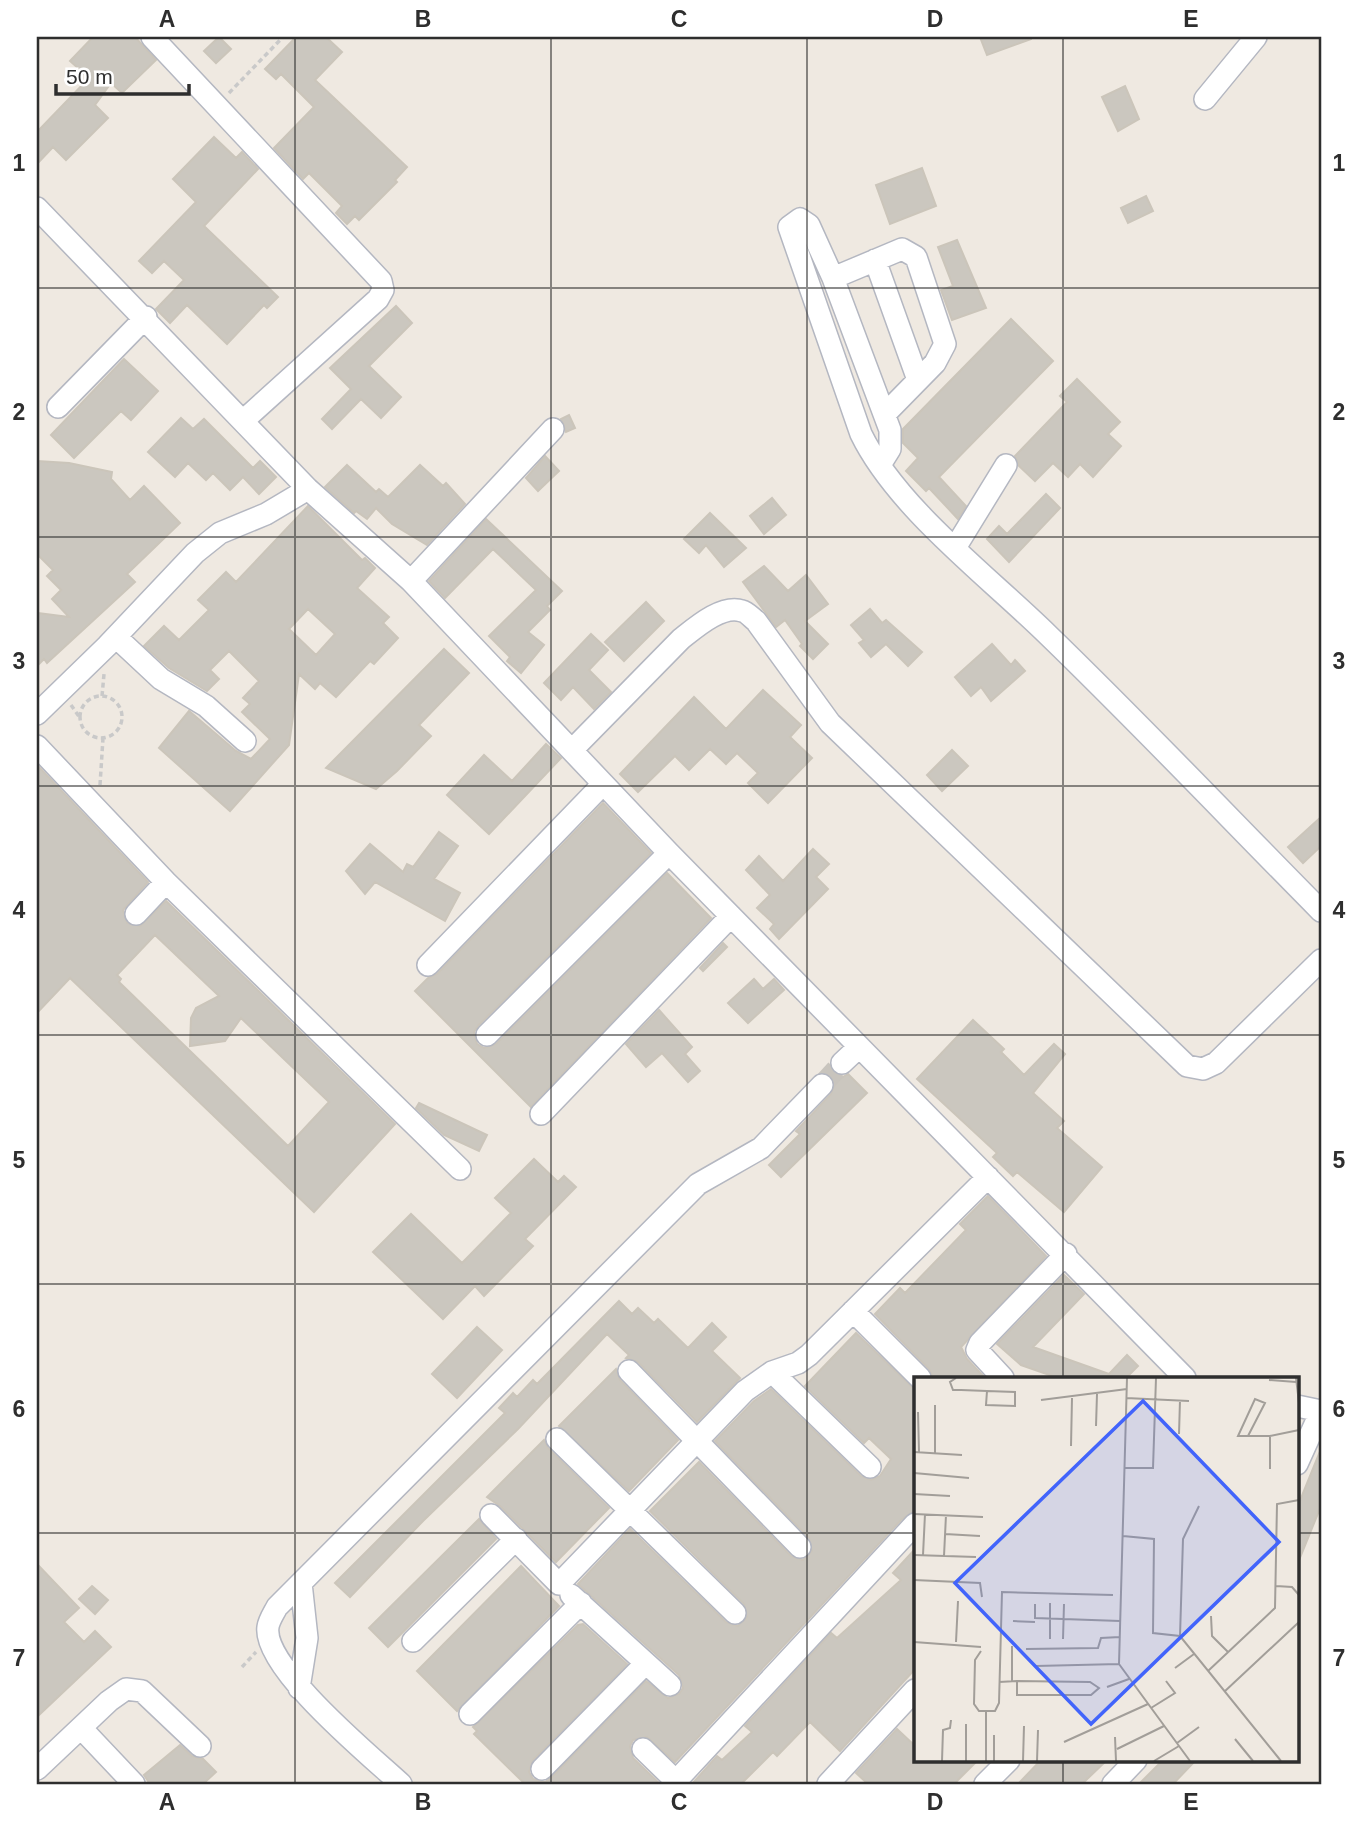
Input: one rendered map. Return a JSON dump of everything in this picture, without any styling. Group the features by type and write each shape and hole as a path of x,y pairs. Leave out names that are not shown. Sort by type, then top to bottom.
{"street":[{"path":"152,37 379,275 383,290 378,299 244,420"},
{"path":"1205,99 1256,37"},
{"path":"37,208 308,489 411,581 669,853 1184,1377"},
{"path":"880,465 891,442 885,414 833,278 809,225 800,219 789,227 862,434 880,465 954,548 1048,634 1321,911"},
{"path":"833,278 902,249 916,257 945,344 942,354 885,414"},
{"path":"875,260 918,380"},
{"path":"58,407 145,317"},
{"path":"411,581 553,429"},
{"path":"954,548 1006,465"},
{"path":"37,714 116,637 194,553 220,533 266,514 308,489"},
{"path":"573,749 681,639 700,624 719,615 728,611 742,611 756,621 830,723 1187,1066 1203,1069 1216,1063 1321,960"},
{"path":"116,637 161,679 206,706 245,741"},
{"path":"37,746 166,882 460,1169"},
{"path":"428,965 603,784"},
{"path":"487,1035 669,853"},
{"path":"136,914 166,882"},
{"path":"541,1114 731,916"},
{"path":"842,1063 859,1047"},
{"path":"401,1784 287,1675 269,1638 268,1627 277,1607 698,1184 761,1148 822,1085"},
{"path":"559,1584 745,1391 772,1372 798,1363 988,1177"},
{"path":"1002,1377 977,1350 980,1343 1066,1254"},
{"path":"853,1311 919,1377"},
{"path":"629,1371 800,1547"},
{"path":"772,1372 870,1467"},
{"path":"1298,1406 1321,1411 1298,1462"},
{"path":"557,1439 735,1614"},
{"path":"491,1515 559,1584 670,1685"},
{"path":"642,1749 678,1783 914,1525"},
{"path":"413,1641 516,1539"},
{"path":"299,1688 307,1630 301,1583"},
{"path":"470,1714 581,1603"},
{"path":"542,1769 645,1664"},
{"path":"37,1769 118,1693 126,1689 142,1691 200,1746"},
{"path":"828,1784 914,1691"},
{"path":"82,1729 134,1784"},
{"path":"985,1784 1007,1762"},
{"path":"1113,1784 1134,1762"}],"path":[{"path":"218,104 283,37"},
{"path":"102,696 115,702 122,713 116,733 103,738 85,731 80,718 89,700 102,696"},
{"path":"99,812 103,738"}],"building":[{"path":"93,37 135,37 156,60 122,93 111,83 95,105 108,118 66,160 53,147 37,164 37,132 89,78 70,61"},
{"path":"219,37 231,49 216,63 204,51"},
{"path":"296,37 326,37 342,52 315,80 407,167 395,180 397,182 359,220 355,216 347,224 336,213 342,206 309,173 303,179 274,148 314,107 281,74 276,79 265,69"},
{"path":"980,37 1031,37 1031,39 987,55"},
{"path":"1125,86 1139,119 1118,131 1102,97"},
{"path":"214,137 236,158 242,152 258,169 204,226 278,297 267,308 264,305 227,344 187,305 170,323 156,309 184,280 164,261 152,273 139,261 196,202 173,179"},
{"path":"922,168 936,206 890,224 876,185"},
{"path":"1146,196 1153,211 1128,223 1121,208"},
{"path":"957,240 986,308 952,320 941,290 953,286 938,247"},
{"path":"396,306 412,323 369,366 401,397 381,418 361,399 332,429 322,419 351,389 330,368"},
{"path":"1011,319 1053,361 939,477 966,506 958,519 929,488 926,491 906,471 918,458 903,443 903,429"},
{"path":"124,359 158,391 131,420 121,411 74,458 51,435"},
{"path":"1077,379 1120,422 1108,434 1121,446 1093,477 1080,464 1068,477 1053,463 1035,481 1019,466 1015,456 1067,402 1060,396"},
{"path":"569,415 575,428 566,432 561,419"},
{"path":"181,418 193,429 204,419 253,468 260,461 276,477 259,494 243,477 230,490 213,473 206,480 188,463 175,477 148,452"},
{"path":"545,456 559,471 538,491 526,478"},
{"path":"37,461 69,463 112,472 111,479 130,500 144,486 180,523 127,574 135,582 47,663 44,659 37,666 37,613 69,617 52,599 61,590 47,576 53,570 37,554"},
{"path":"347,465 376,492 379,489 388,497 420,465 443,486 446,483 465,504 427,545 392,524 376,508 367,519 356,511 354,513 325,487"},
{"path":"1046,494 1060,508 1009,562 987,539 999,526 1007,534"},
{"path":"772,498 786,515 764,534 750,516"},
{"path":"308,506 362,560 365,558 375,568 357,588 389,617 383,623 398,638 374,664 370,661 336,697 320,683 315,689 299,674 289,745 230,811 159,748 189,711 236,751 251,759 270,739 242,712 250,704 243,698 259,681 229,651 210,670 219,679 207,691 169,668 144,646 164,626 179,640 209,610 198,600 226,572 236,582","holes":["308,609 335,634 316,655 289,629"]},
{"path":"710,513 746,548 724,567 706,545 699,553 684,539"},
{"path":"486,519 562,591 547,606 550,610 528,632 544,645 521,673 507,661 510,657 489,636 536,590 493,549 445,598 429,581"},
{"path":"764,566 788,591 806,575 828,604 805,621 828,644 813,659 800,646 802,644 785,620 776,627 743,582"},
{"path":"646,602 664,621 624,661 605,642"},
{"path":"870,609 882,623 886,620 922,652 908,666 886,644 871,657 859,643 864,640 851,625"},
{"path":"591,634 608,650 589,670 611,692 594,709 573,687 561,700 544,683"},
{"path":"992,644 1011,665 1015,660 1025,671 991,701 981,687 971,696 955,677"},
{"path":"444,649 469,673 419,725 431,736 397,771 376,789 326,768"},
{"path":"763,690 801,725 790,737 812,758 768,803 748,783 758,773 737,753 726,764 710,749 689,770 675,756 638,792 620,774 694,697 726,729"},
{"path":"546,744 561,758 489,834 447,795 484,755 512,781"},
{"path":"952,750 968,766 942,791 927,775"},
{"path":"37,765 148,882 123,910 127,923 140,926 166,901 395,1124 314,1212 70,978 37,1013","holes":["155,935 219,996 196,1008 191,1018 190,1046 225,1041 241,1018 329,1102 288,1146 119,982 121,979 117,975"]},
{"path":"603,803 651,853 478,1026 474,1032 477,1044 484,1048 496,1044 667,873 711,918 531,1107 415,991 428,978 437,974"},
{"path":"1321,817 1321,846 1303,863 1288,847"},
{"path":"439,832 458,846 434,879 460,893 445,921 375,882 365,894 346,871 370,844 403,872 407,864 413,867"},
{"path":"813,849 829,864 816,877 828,889 779,939 770,929 774,924 757,908 770,895 746,870 759,856 783,881"},
{"path":"723,943 727,947 703,971 700,968"},
{"path":"754,979 763,989 774,979 784,990 748,1023 728,1003"},
{"path":"659,1010 692,1047 685,1054 700,1071 688,1082 662,1053 646,1067 626,1044"},
{"path":"973,1020 1004,1049 1001,1052 1024,1075 1054,1044 1065,1054 1033,1093 1064,1121 1057,1128 1102,1167 1064,1212 1017,1172 1013,1176 993,1157 997,1153 917,1079"},
{"path":"848,1074 867,1093 781,1177 769,1165 800,1134 796,1131 831,1094 835,1082"},
{"path":"419,1103 487,1135 479,1151 444,1135 416,1108"},
{"path":"534,1159 558,1182 564,1176 576,1187 525,1239 533,1246 484,1296 475,1286 443,1319 373,1252 411,1214 462,1263 511,1213 495,1198"},
{"path":"988,1196 1046,1256 961,1347 967,1359 984,1377 933,1377 929,1369 875,1314 900,1288 905,1293 966,1230 960,1224"},
{"path":"1064,1275 1084,1294 1033,1347 1109,1374 1127,1355 1138,1366 1127,1377 1055,1377 1021,1365 997,1344"},
{"path":"619,1301 632,1314 638,1308 654,1323 658,1319 688,1348 712,1323 726,1337 712,1351 740,1378 697,1422 638,1362 626,1358 629,1355 607,1334 518,1429 423,1521 350,1597 335,1583 505,1413 499,1408 513,1393 517,1397 533,1380 537,1384"},
{"path":"477,1327 502,1350 457,1398 432,1374"},
{"path":"856,1333 914,1389 914,1511 901,1520 675,1762 647,1737 633,1740 630,1746 633,1758 660,1784 525,1784 474,1734 477,1731 473,1727 578,1625 583,1624 627,1664 533,1760 529,1772 533,1779 545,1782 551,1778 646,1681 668,1698 679,1694 683,1688 679,1675 578,1584 630,1529 726,1622 738,1626 747,1617 744,1604 650,1511 699,1462 791,1556 803,1560 812,1551 809,1538 715,1441 754,1401 771,1389 861,1476 871,1480 880,1476 891,1459 869,1438 864,1443 805,1386"},
{"path":"616,1369 620,1380 678,1440 629,1491 559,1426"},
{"path":"544,1440 548,1448 609,1508 556,1562 500,1506 487,1497"},
{"path":"1321,1449 1321,1506 1298,1563 1298,1506"},
{"path":"479,1519 496,1539 388,1647 369,1628"},
{"path":"914,1550 914,1670 840,1751 810,1722 777,1756 773,1752 741,1784 692,1784 717,1756 722,1760 752,1732 745,1726 831,1633 837,1638 901,1580 893,1573"},
{"path":"37,1564 79,1608 64,1622 84,1642 95,1631 111,1647 37,1717"},
{"path":"521,1566 559,1606 457,1711 417,1671"},
{"path":"92,1586 108,1600 95,1614 79,1599"},
{"path":"897,1729 914,1745 914,1762 976,1762 954,1784 868,1784 856,1773"},
{"path":"180,1745 192,1756 203,1759 216,1772 203,1784 150,1784 144,1775"},
{"path":"1039,1762 1105,1762 1082,1784 1018,1784"},
{"path":"1161,1762 1194,1762 1173,1784 1139,1784"}],"tunnel":[{"path":"822,1085 842,1063"}]}
